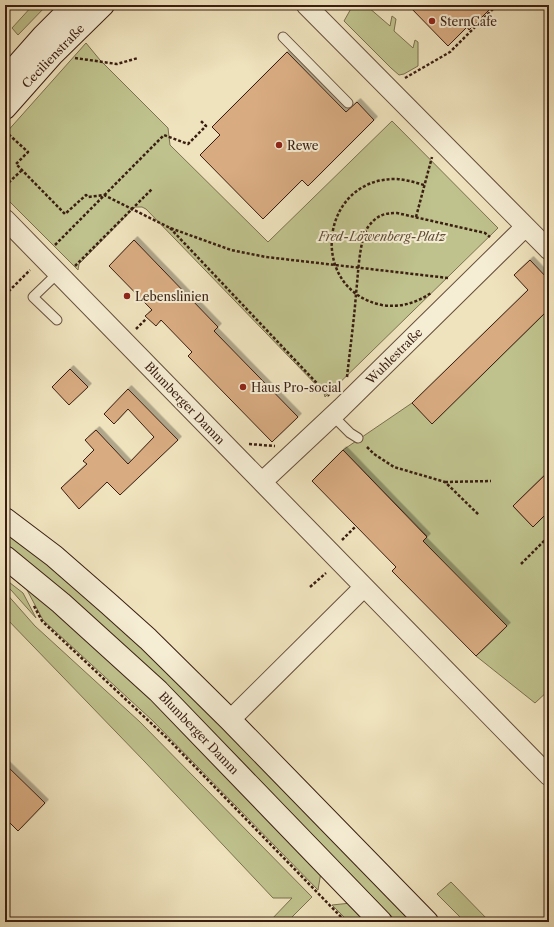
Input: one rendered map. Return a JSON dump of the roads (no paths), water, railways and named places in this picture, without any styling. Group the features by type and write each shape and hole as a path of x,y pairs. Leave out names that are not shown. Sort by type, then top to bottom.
{"main road":[{"name":"Cecilienstraße","path":"5,79 43,36 74,5"},
{"name":"Cecilienstraße","path":"5,108 52,55 103,5"},
{"path":"5,519 54,556 148,640 230,720 426,922"},
{"name":"Blumberger Damm","path":"5,557 61,603 158,691 381,922"}],"street":[{"path":"306,5 549,250"},
{"name":"Blumberger Damm","path":"5,219 65,271 262,482 549,776"},
{"name":"Wuhlestraße","path":"262,482 337,412 525,227"},
{"path":"230,720 364,587"}],"lane":[{"path":"284,37 348,103"},
{"path":"57,320 33,297 65,271"},
{"path":"337,412 350,432 358,438"}],"place":[{"name":"SternCafe","path":"432,21"},
{"name":"Rewe","path":"279,145"},
{"name":"Lebenslinien","path":"127,296"},
{"name":"Haus Pro-social","path":"243,387"}],"park label":[{"name":"Fred-Löwenberg-Platz","path":"382,236"}]}
